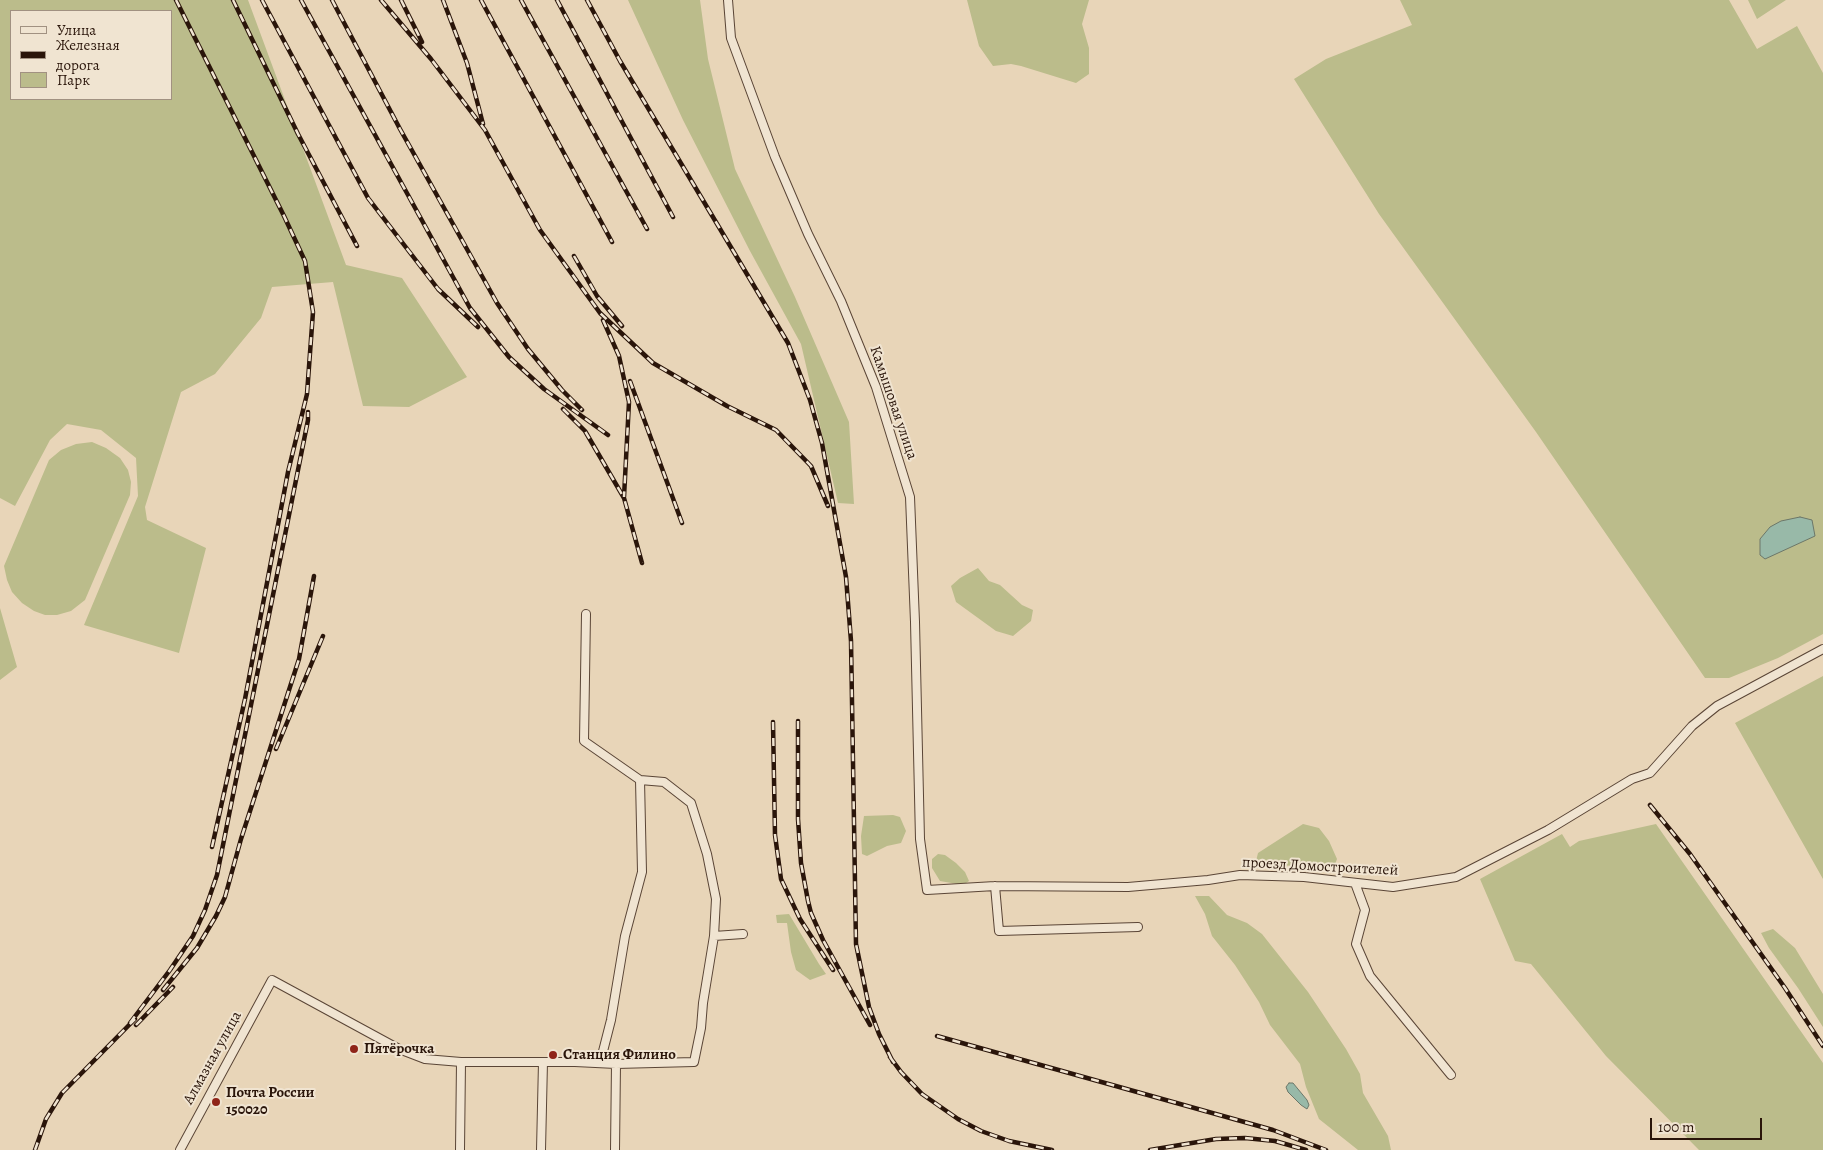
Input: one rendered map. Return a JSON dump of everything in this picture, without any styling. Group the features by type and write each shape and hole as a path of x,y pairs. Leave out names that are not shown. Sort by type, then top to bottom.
{"street":[{"name":"Камышовая улица","path":"728,0 731,38 775,157 808,234 841,301 876,386 910,497 920,839 927,890"},
{"path":"460,1150 461,1062 616,1064 694,1062 714,936 716,899 707,854 691,803 664,782 640,780 584,741 586,614"},
{"name":"проезд Домостроителей","path":"927,890 996,886 1128,887 1208,880 1240,875 1304,877 1393,887 1456,878 1548,830 1632,779 1650,773 1692,726 1717,706 1823,649"},
{"path":"600,1063 610,1020 624,936 642,872 640,780"},
{"path":"1355,883 1365,910 1356,944 1370,976 1450,1075"},
{"path":"996,886 999,931 1138,927"},
{"path":"714,936 743,934"},
{"name":"Алмазная улица","path":"180,1150 272,980 408,1054 425,1059 461,1062"},
{"path":"541,1150 543,1062"},
{"path":"615,1150 616,1064"}],"green space":[{"path":"0,0 248,0 346,265 402,278 467,377 409,407 363,406 333,282 272,287 261,318 215,374 181,392 145,507 147,520 206,548 179,653 84,625 138,496 136,458 101,430 67,424 50,440 15,506 0,498"},
{"path":"628,0 700,0 708,59 735,169 795,297 849,422 854,504 838,503 801,344 750,251 683,120"},
{"path":"967,0 1089,0 1082,24 1089,48 1089,74 1076,83 1021,66 1011,64 993,66 979,46"},
{"path":"1400,0 1729,0 1757,49 1797,26 1823,73 1823,634 1778,658 1729,678 1705,678 1536,432 1379,214 1294,79 1326,59 1412,25"},
{"path":"1748,0 1786,0 1757,19"},
{"path":"92,442 106,448 120,458 128,470 131,482 130,495 85,600 71,611 57,615 45,615 34,611 22,603 12,592 4,566 49,460 61,450 76,444"},
{"path":"978,568 989,581 1000,585 1022,605 1033,610 1031,621 1013,636 996,631 956,602 951,586 960,578"},
{"path":"0,608 17,667 0,680"},
{"path":"1823,676 1823,879 1735,723"},
{"path":"893,815 900,817 906,831 901,843 887,846 867,856 862,854 861,836 864,816"},
{"path":"1303,824 1319,828 1329,841 1337,859 1334,867 1269,865 1256,861 1258,853"},
{"path":"1656,824 1823,1063 1823,1150 1699,1150 1606,1056 1531,964 1515,961 1480,879 1562,834 1570,847 1579,841"},
{"path":"938,854 945,855 956,863 965,872 969,881 963,885 940,881 932,868 932,859"},
{"path":"1195,896 1209,896 1227,915 1247,923 1262,934 1308,992 1346,1049 1360,1074 1363,1093 1388,1136 1391,1150 1358,1150 1319,1119 1306,1087 1300,1064 1270,1025 1259,1002 1235,965 1212,936 1205,914"},
{"path":"789,914 826,974 810,980 796,970 791,952 787,923 777,923 776,915"},
{"path":"1773,929 1795,948 1823,994 1823,1027 1769,948 1761,933"}],"shaded area":[{"path":"1800,517 1812,520 1815,536 1765,559 1760,555 1760,539 1770,527 1781,521"},
{"path":"1289,1083 1293,1083 1307,1100 1309,1105 1307,1109 1288,1092 1286,1087"}],"railway":[{"path":"176,0 305,261 313,312 307,394 288,472 245,699 212,847"},
{"path":"233,0 298,134 357,246"},
{"path":"262,0 368,198 438,289 478,327"},
{"path":"301,0 470,308 509,357 544,389 608,435"},
{"path":"332,0 400,129 497,303 528,349 562,390 582,410"},
{"path":"381,0 431,59 485,130 540,230 600,313 653,363 727,406 776,430 811,466 828,506"},
{"path":"401,0 422,42"},
{"path":"443,0 467,63 483,124"},
{"path":"481,0 612,242"},
{"path":"521,0 647,229"},
{"path":"557,0 673,217"},
{"path":"587,0 620,61 788,343 810,400 822,443 846,577 851,641 856,944 869,1007 879,1034 893,1062"},
{"path":"574,256 597,296 622,326"},
{"path":"603,320 619,356 629,402 624,497"},
{"path":"630,381 682,523"},
{"path":"563,409 585,431 624,498 642,563"},
{"path":"130,1023 193,936 205,910 217,875 308,420 308,412"},
{"path":"163,990 197,948 225,897 241,839 299,659 314,576"},
{"path":"276,749 323,636"},
{"path":"798,721 798,819 801,863 808,901 811,913 823,940 870,1025"},
{"path":"773,722 775,835 781,879 800,919 833,970"},
{"path":"1650,805 1690,854 1785,988 1823,1046"},
{"path":"136,1025 173,987"},
{"path":"35,1150 46,1119 62,1093 135,1019"},
{"path":"937,1036 1273,1130 1326,1150"},
{"path":"890,1057 922,1094 958,1119 981,1131 1009,1141 1052,1150"},
{"path":"1150,1150 1216,1139 1245,1138 1275,1141 1306,1150"}],"place":[{"name":"Пятёрочка","path":"354,1049"},
{"name":"Станция Филино","path":"553,1055"},
{"name":"Почта России 150020","path":"216,1102"}]}
